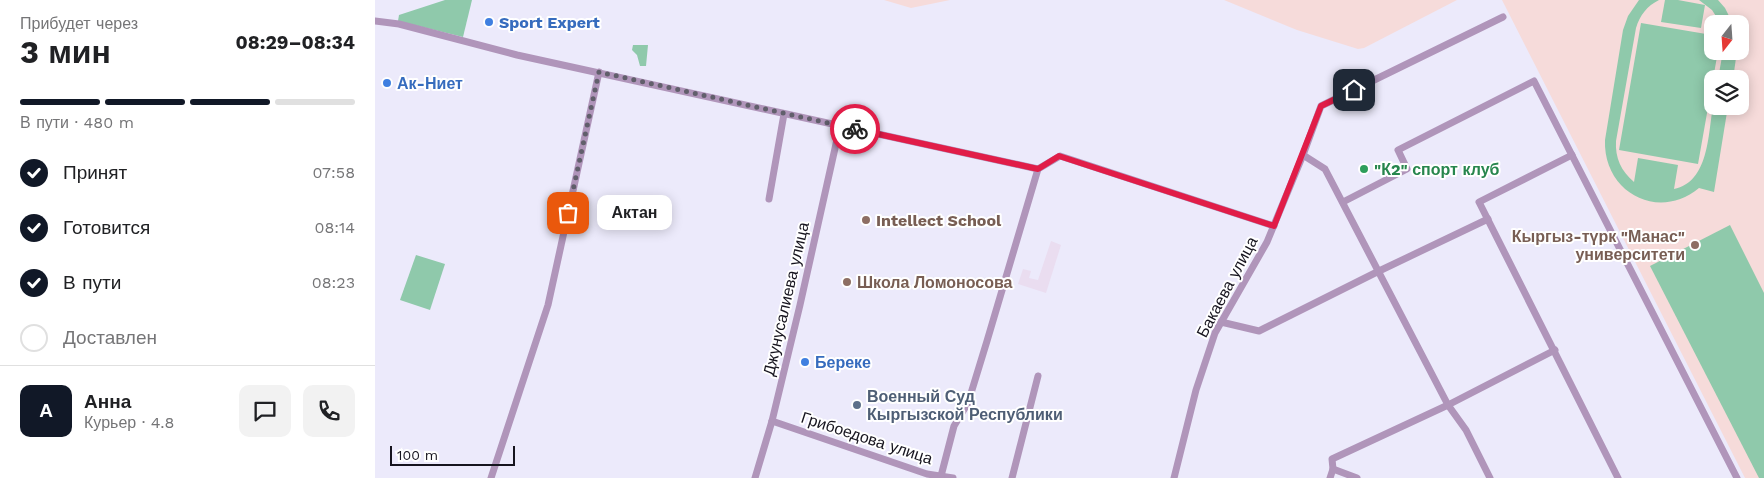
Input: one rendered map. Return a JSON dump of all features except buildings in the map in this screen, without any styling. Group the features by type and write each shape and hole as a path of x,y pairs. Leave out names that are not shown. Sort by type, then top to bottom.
{"street":[{"name":"Бакаева улица","path":"1174,478 1196,390 1215,332 1267,242 1321,106 1503,18"},
{"path":"375,21 399,24 517,54 1038,169"},
{"path":"491,478 548,305 599,72"},
{"path":"1343,202 1407,169 1398,150 1534,81 1737,478"},
{"path":"769,199 784,114"},
{"name":"Джунусалиева улица","path":"755,478 772,421 840,126"},
{"path":"1303,155 1325,169 1448,405 1466,430 1490,478"},
{"path":"1572,155 1479,202 1555,350 1617,478"},
{"path":"941,476 954,426 968,403 1038,169 1059,156 1274,226"},
{"path":"1221,322 1259,331 1488,219"},
{"path":"1330,478 1333,469 1332,458 1448,405 1555,350"},
{"path":"1012,478 1038,376"},
{"name":"Грибоедова улица","path":"772,421 927,474 953,478"},
{"path":"1333,469 1357,478"}],"shaded area":[{"path":"884,0 950,0 911,8"},
{"path":"1224,0 1457,0 1364,48 1358,49 1297,30"},
{"name":"Кыргыз-түрк \"Манас\" университети","path":"1502,0 1764,0 1764,478 1745,478"},
{"path":"1051,241 1061,245 1046,293 1018,284 1023,269 1031,271 1029,278 1038,280"}],"green space":[{"path":"445,0 472,0 463,37 398,21 399,15"},
{"path":"1639,0 1659,0 1645,11 1636,28 1616,141 1620,164 1634,182 1638,158 1678,165 1674,189 1686,185 1694,177 1705,155 1712,115 1727,115 1714,192 1699,188 1683,198 1667,202 1651,201 1636,196 1623,187 1613,174 1607,158 1605,140 1623,30 1628,16"},
{"path":"1665,0 1678,0 1705,5 1701,28 1661,22"},
{"path":"1699,0 1718,0 1728,15 1715,15"},
{"path":"1641,23 1704,34 1704,60 1716,60 1715,70 1704,70 1704,115 1707,115 1698,164 1619,150"},
{"path":"633,45 648,45 646,66 640,66 637,55 632,50"},
{"path":"1721,60 1736,60 1734,70 1720,70"},
{"path":"1730,225 1764,293 1764,478 1759,478 1650,266"},
{"path":"416,255 445,264 430,310 400,300"}],"way so far":[{"path":"568,213 599,72 855,129"}],"place":[{"name":"Sport Expert","path":"489,22"},
{"name":"Ак-Ниет","path":"387,83"},
{"name":"\"К2\" спорт клуб","path":"1364,169"},
{"name":"Актан","path":"568,213"},
{"name":"Intellect School","path":"866,220"},
{"name":"Кыргыз-түрк \"Манас\" университети","path":"1695,245"},
{"name":"Школа Ломоносова","path":"847,282"},
{"name":"Береке","path":"805,362"},
{"name":"Военный Суд Кыргызской Республики","path":"857,405"}],"route":[{"path":"855,129 1038,169 1059,156 1274,226 1321,106 1354,90"}]}
